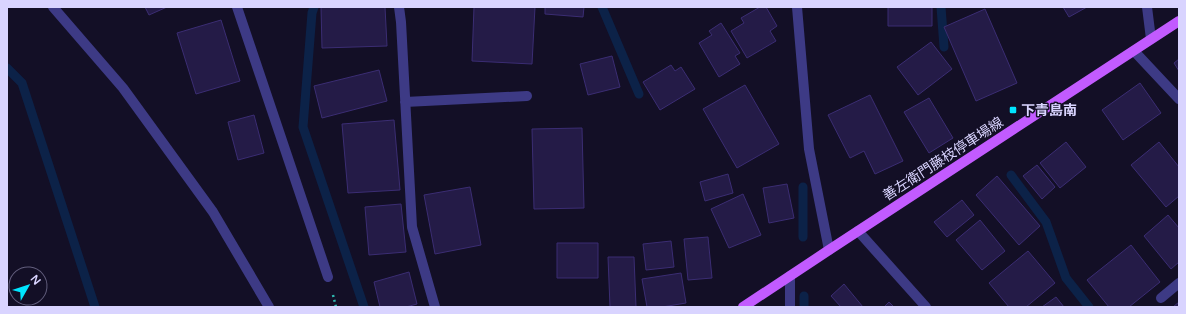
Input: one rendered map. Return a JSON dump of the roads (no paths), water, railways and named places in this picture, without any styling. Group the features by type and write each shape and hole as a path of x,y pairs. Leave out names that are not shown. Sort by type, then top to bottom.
{"main road":[{"name":"善左衛門藤枝停車場線","path":"743,307 1179,21"}],"street":[{"path":"237,7 328,277"},
{"path":"399,7 412,227 435,307"},
{"path":"797,7 809,149 829,250"},
{"path":"1147,7 1151,39"},
{"path":"56,8 123,88 208,206 269,307"},
{"path":"1134,51 1179,99"},
{"path":"405,102 527,96"},
{"path":"858,231 926,307"},
{"path":"790,276 790,307"},
{"path":"1161,298 1179,282"}],"waterway":[{"path":"314,7 312,13 303,127 364,307"},
{"path":"602,7 639,94"},
{"path":"941,7 944,47"},
{"path":"7,68 22,83 95,307"},
{"path":"1011,175 1046,222 1066,278 1089,307"},
{"path":"803,187 803,237"},
{"path":"804,296 804,307"}],"place":[{"name":"下青島南","path":"1013,110"}]}
